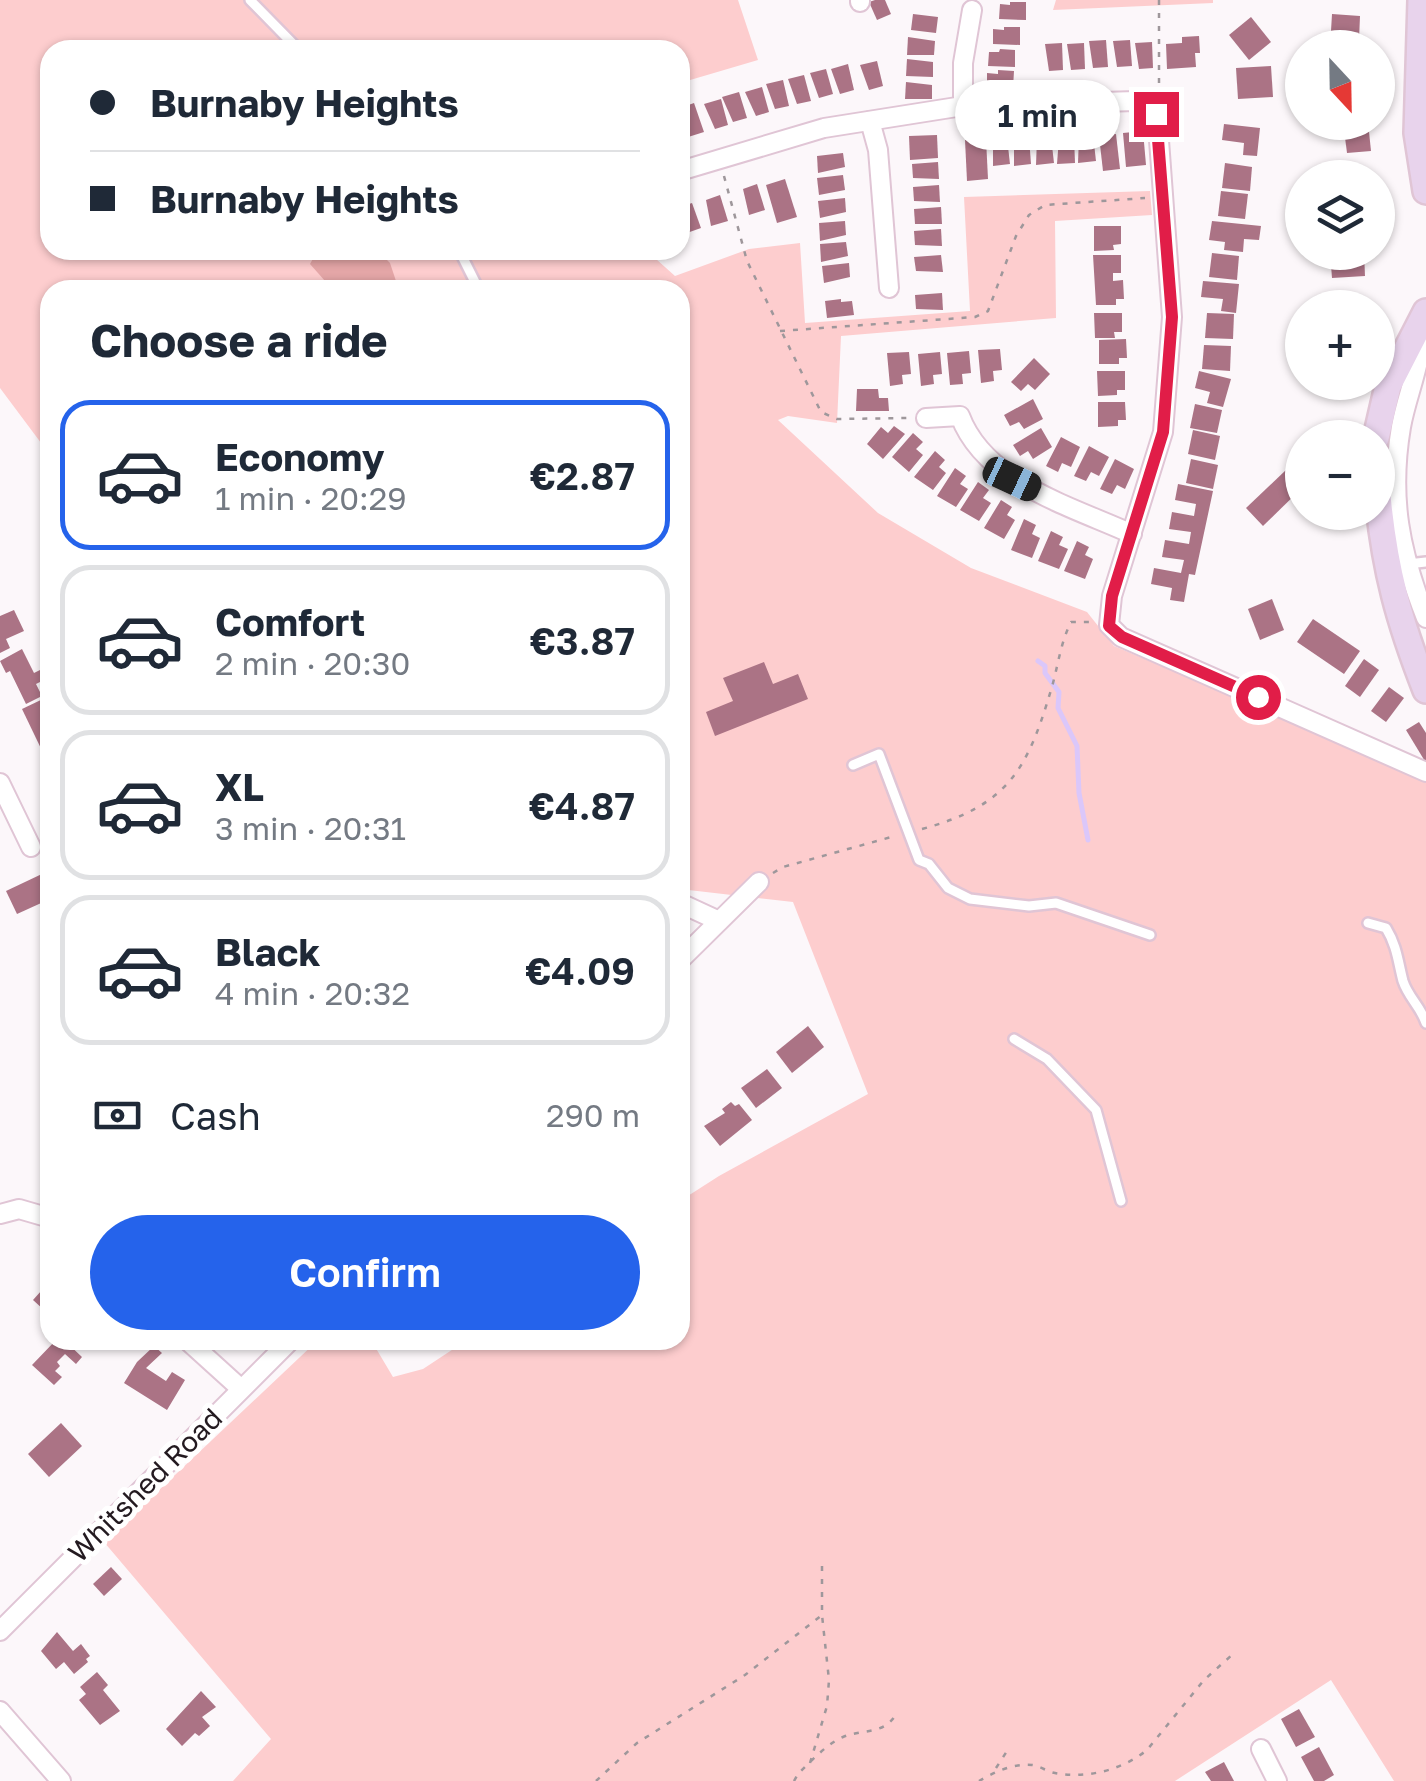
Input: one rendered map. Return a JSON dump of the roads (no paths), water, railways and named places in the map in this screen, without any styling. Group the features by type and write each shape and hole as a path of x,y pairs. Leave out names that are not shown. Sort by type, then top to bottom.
{"main road":[{"path":"1420,0 1418,134 1426,191"},
{"path":"1380,420 1388,386 1423,319"},
{"path":"1381,530 1391,594 1426,690"}],"street":[{"path":"963,106 963,62 972,10"},
{"path":"690,168 824,128 963,106 1136,101 1156,114 1172,317 1163,432 1112,596 1109,626 1122,637 1426,772"},
{"path":"870,121 878,150 889,288"},
{"path":"1423,319 1422,348 1402,424 1396,468 1397,514 1405,564 1426,618"},
{"path":"926,418 960,416 966,433 1012,479 1132,534"},
{"path":"0,783 31,847"},
{"path":"690,950 760,882"},
{"path":"690,908 720,921"},
{"path":"0,1214 19,1210 40,1215"},
{"path":"198,1350 240,1388"},
{"name":"Whitshed Road","path":"0,1631 280,1350"},
{"path":"0,1711 60,1781"},
{"path":"1261,1749 1277,1781"}],"lane":[{"path":"250,0 288,40"},
{"path":"1405,564 1426,562"},
{"path":"853,765 879,754 920,860 929,864 955,893 970,899 1029,906 1056,903 1150,935"},
{"path":"1368,923 1386,928 1395,944 1403,982 1420,1006 1426,1023"},
{"path":"1014,1039 1047,1059 1096,1110 1121,1200"}],"waterway":[{"path":"1038,661 1059,692 1058,708 1077,746 1079,793 1088,840"}]}
